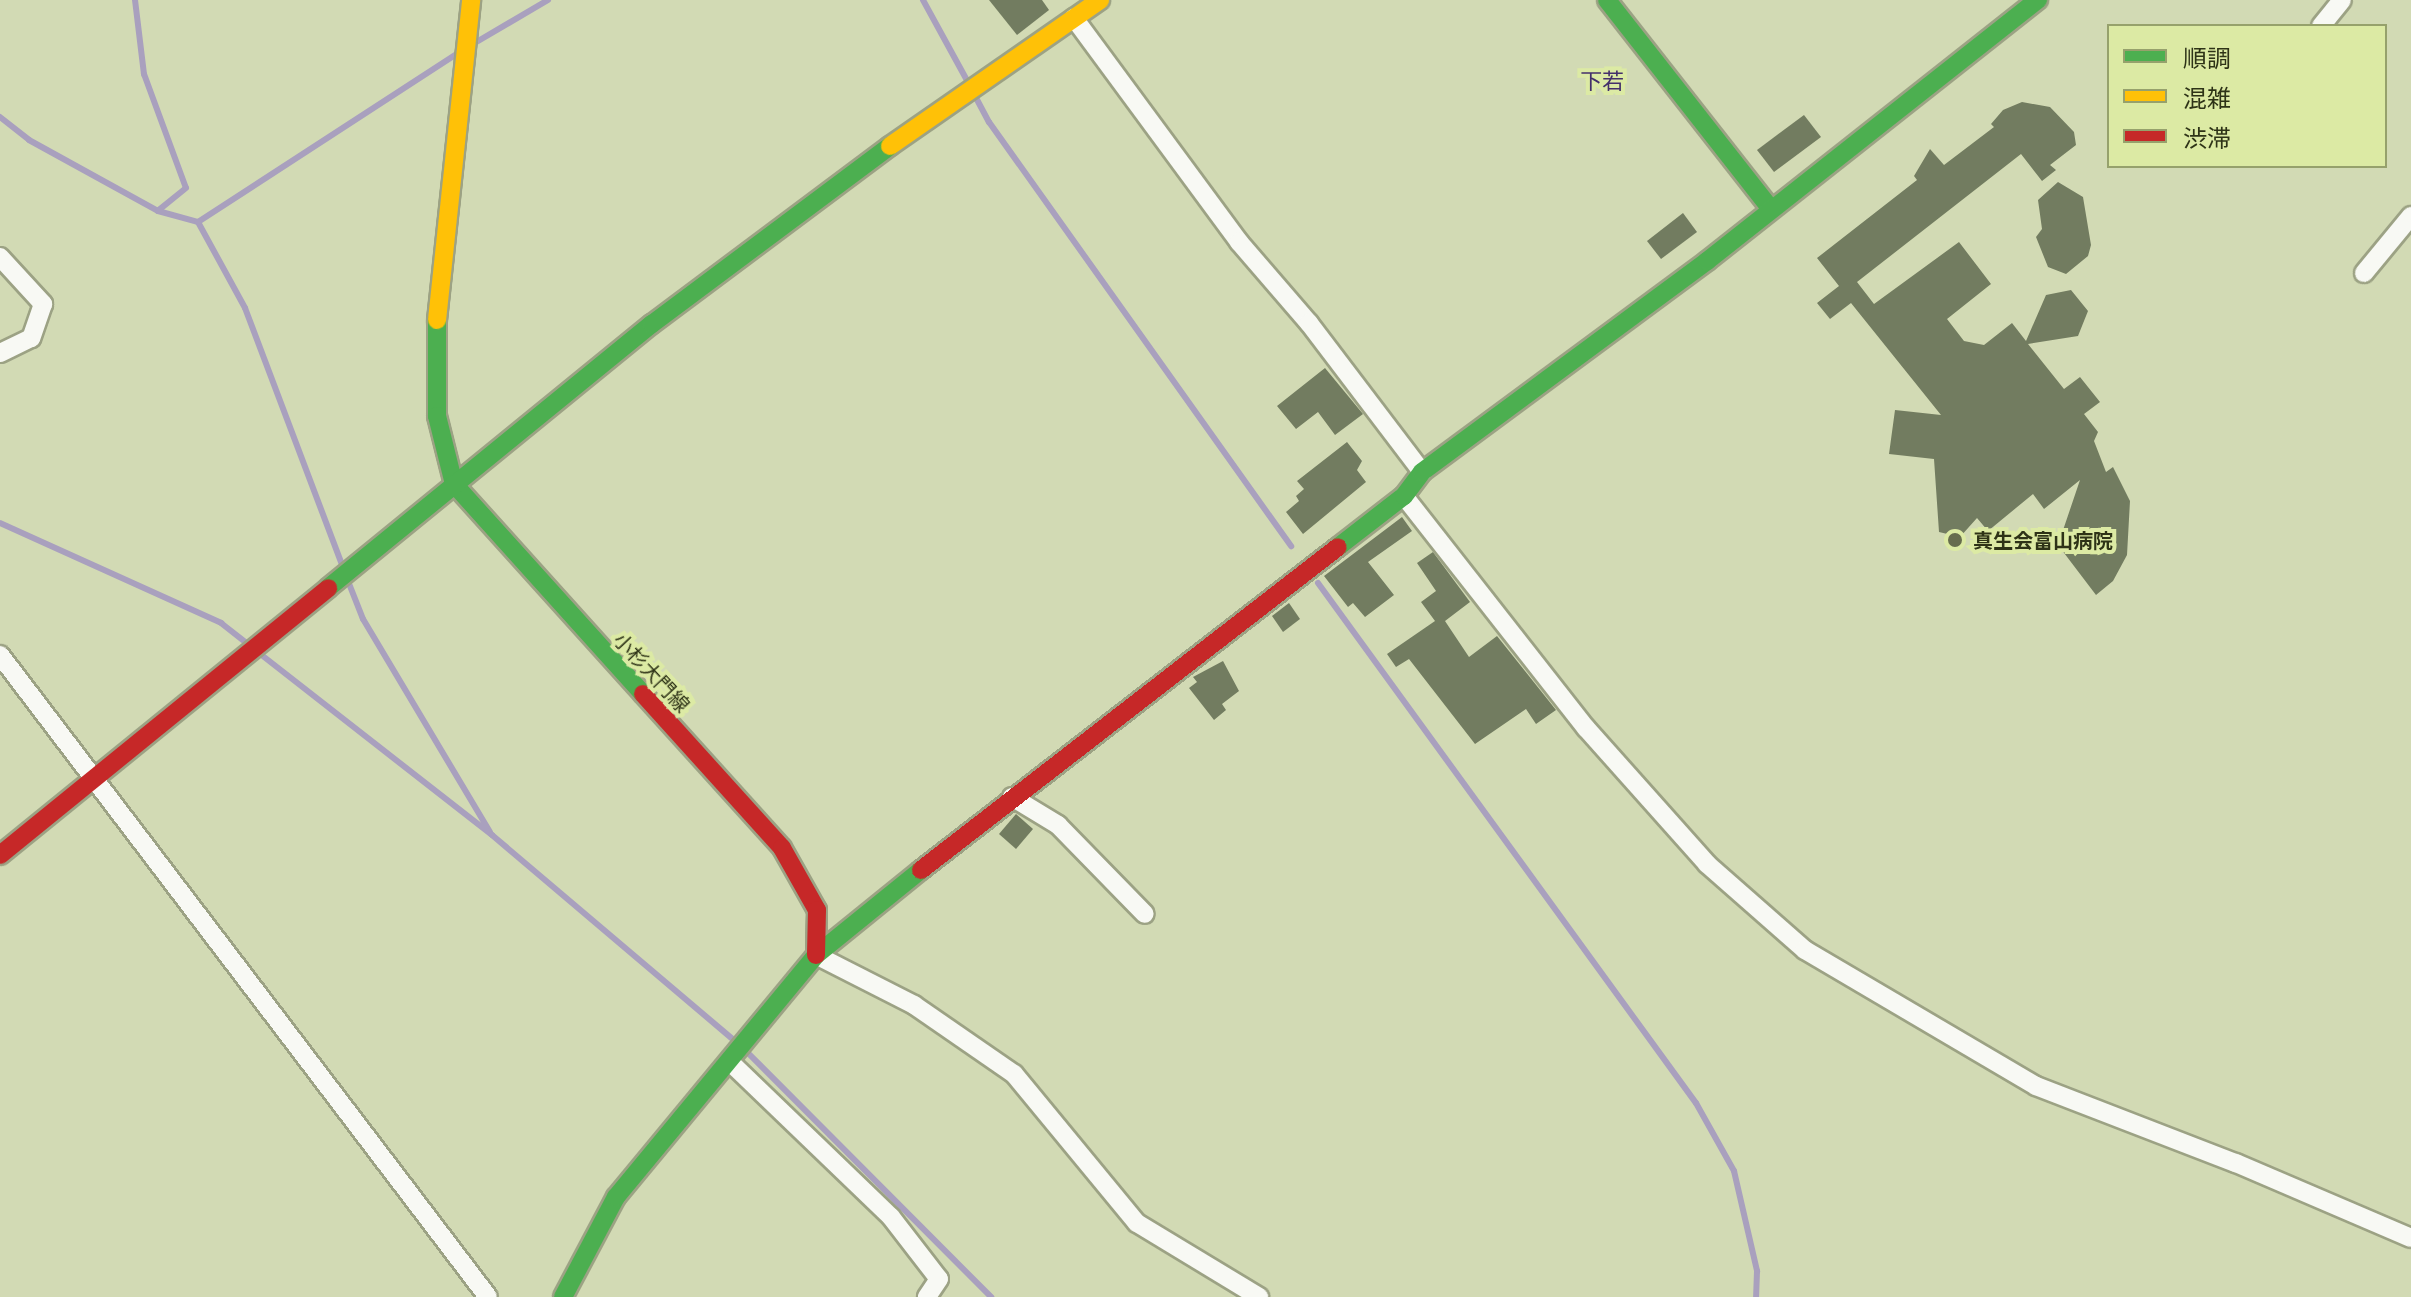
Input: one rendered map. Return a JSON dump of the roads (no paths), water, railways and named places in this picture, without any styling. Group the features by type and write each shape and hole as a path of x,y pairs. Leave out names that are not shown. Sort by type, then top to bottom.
{"street":[{"name":"小杉大門線","path":"471,0 435,342 437,416 454,484 782,848 817,910 816,955"},
{"path":"0,855 95,774 454,484 859,167 1100,0"},
{"path":"1607,0 1770,208"},
{"path":"563,1297 616,1197 816,955 1012,797 1404,496 1422,472 1685,279 1770,208 2038,0"},
{"path":"2323,24 2342,0"},
{"path":"1074,18 1239,242 1309,323 1422,472"},
{"path":"2364,273 2411,216"},
{"path":"0,257 43,304 31,338 0,353"},
{"path":"1404,496 1586,728 1707,864 1805,950 2036,1086 2236,1163 2411,1238"},
{"path":"0,655 95,774 488,1297"},
{"path":"1012,797 1058,825 1145,914"},
{"path":"816,955 914,1005 1014,1074 1137,1223 1259,1297"},
{"path":"730,1062 891,1217 939,1279 927,1297"}],"waterway":[{"path":"135,0 144,74 186,188 158,211"},
{"path":"473,44 548,0"},
{"path":"923,0 969,84"},
{"path":"198,222 460,52"},
{"path":"974,94 989,122 1291,546"},
{"path":"0,117 29,140 158,211 198,222 245,308 343,567"},
{"path":"0,523 221,623 250,646"},
{"path":"348,581 363,619 490,832"},
{"path":"1318,583 1696,1103 1734,1171 1757,1271 1756,1297"},
{"path":"259,653 492,835 737,1043"},
{"path":"745,1050 991,1297"}],"place":[{"name":"真生会富山病院","path":"1955,540"}],"district":[{"name":"下若","path":"1602,82"}]}
